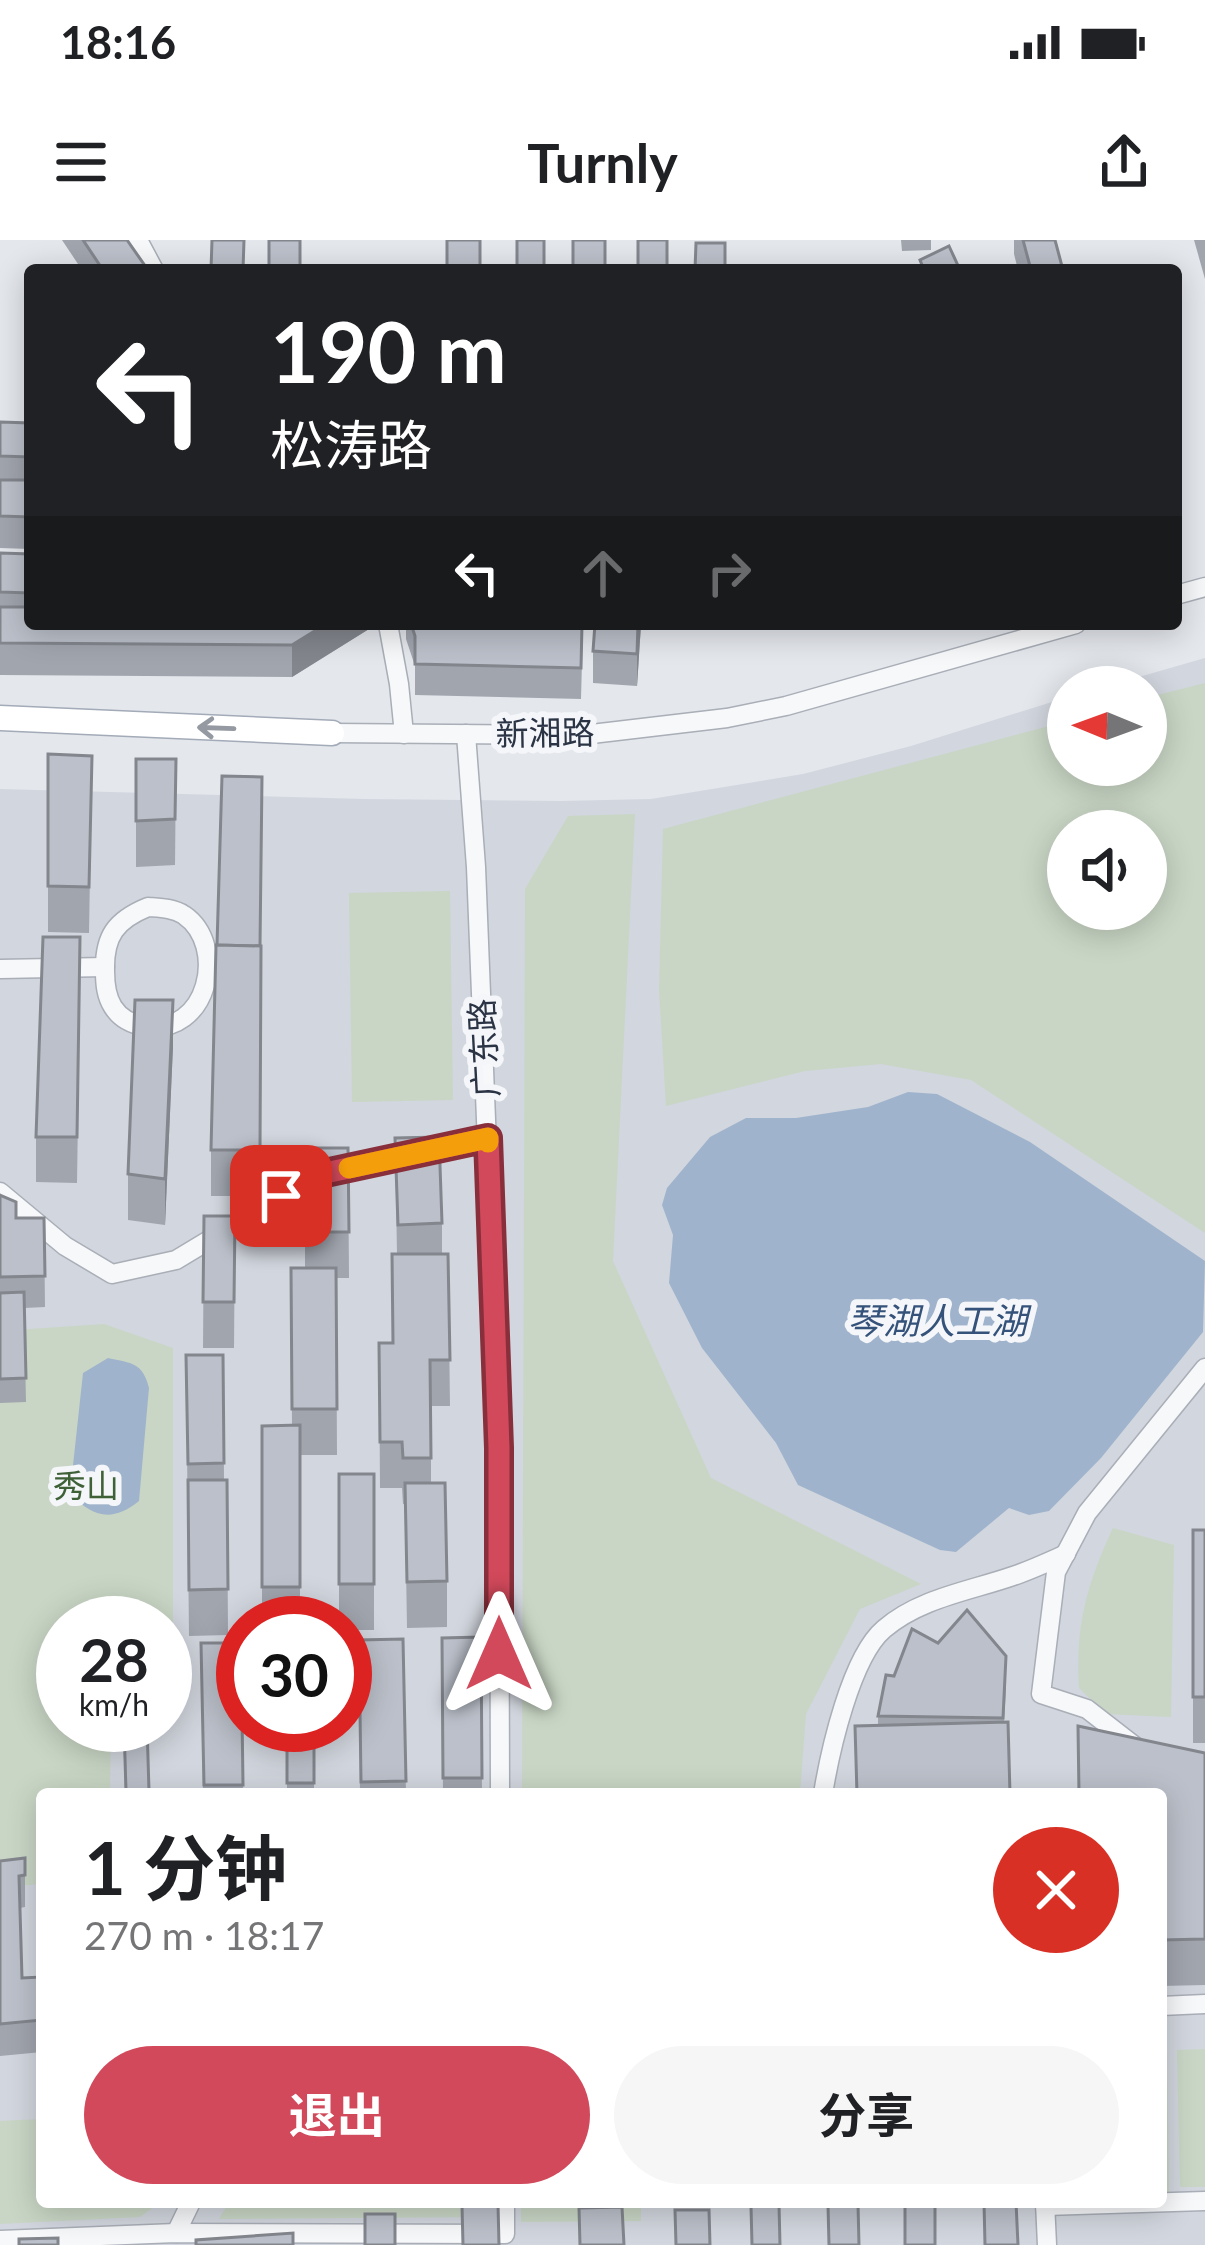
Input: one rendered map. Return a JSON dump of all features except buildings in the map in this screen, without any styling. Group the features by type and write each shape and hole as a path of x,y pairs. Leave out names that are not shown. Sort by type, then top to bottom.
{"main road":[{"name":"新湘路","path":"0,718 332,733"}],"street":[{"path":"389,630 404,734"},
{"name":"新湘路","path":"332,733 583,735 727,718 786,706 1055,630"},
{"name":"广东路","path":"466,734 476,867 499,1448 500,1788"},
{"path":"148,907 168,908 187,917 206,951 204,991 197,1008 168,1026 130,1023 116,1012 106,987 105,967 106,946 115,929 128,915 148,907"},
{"path":"0,969 105,967"},
{"path":"0,1192 65,1246 112,1274 176,1259 316,1175 488,1138"},
{"path":"1148,1756 1087,1709 1041,1694 1057,1572 1087,1513 1205,1368"},
{"path":"824,1788 832,1744 858,1668 882,1630 923,1605 1066,1555"},
{"path":"1167,2006 1205,2004"},
{"path":"1167,2202 1205,2201"},
{"path":"176,2233 188,2208"},
{"path":"0,2240 176,2233 505,2234 505,2208"},
{"path":"1046,2208 1047,2245"}],"shaded area":[{"path":"1205,658 1205,2245 0,2245 0,789 364,799 651,799 803,774 1047,704 1047,786 1167,786 1167,669"}],"green space":[{"path":"1205,683 1205,1233 971,1080 881,1064 805,1071 666,1106 659,990 663,829 1047,727 1047,786 1167,786 1167,693"},
{"path":"635,814 613,1261 711,1478 921,1584 860,1609 806,1714 800,1788 522,1788 525,889 568,816"},
{"path":"450,891 453,1100 352,1102 349,893"},
{"name":"秀山","path":"104,1324 173,1348 173,1596 36,1596 36,1752 111,1752 110,1788 36,1788 36,1884 0,1887 0,1331"},
{"path":"1113,1528 1174,1545 1171,1717 1106,1714 1079,1688 1085,1605"},
{"path":"1167,2044 1169,2192 1167,2192"},
{"path":"1205,2049 1205,2187 1180,2187 1177,2050"},
{"path":"36,2119 36,2208 152,2208 140,2217 0,2224 0,2121"},
{"path":"225,2208 489,2208 489,2217 219,2219"},
{"path":"521,2208 641,2208 641,2221 521,2222"}],"water":[{"name":"琴湖人工湖","path":"908,1092 937,1094 1030,1142 1205,1261 1203,1332 1101,1458 1049,1511 1029,1515 1009,1508 956,1552 940,1550 798,1485 776,1443 702,1348 669,1283 673,1235 662,1205 667,1188 710,1137 746,1118 796,1118 868,1107"},
{"path":"108,1358 135,1366 149,1388 139,1501 120,1512 103,1514 70,1493 83,1373"}],"slow traffic":[{"path":"349,1168 488,1138 488,1142"}],"route":[{"path":"281,1196 316,1175 488,1138 499,1448 499,1654"}]}
